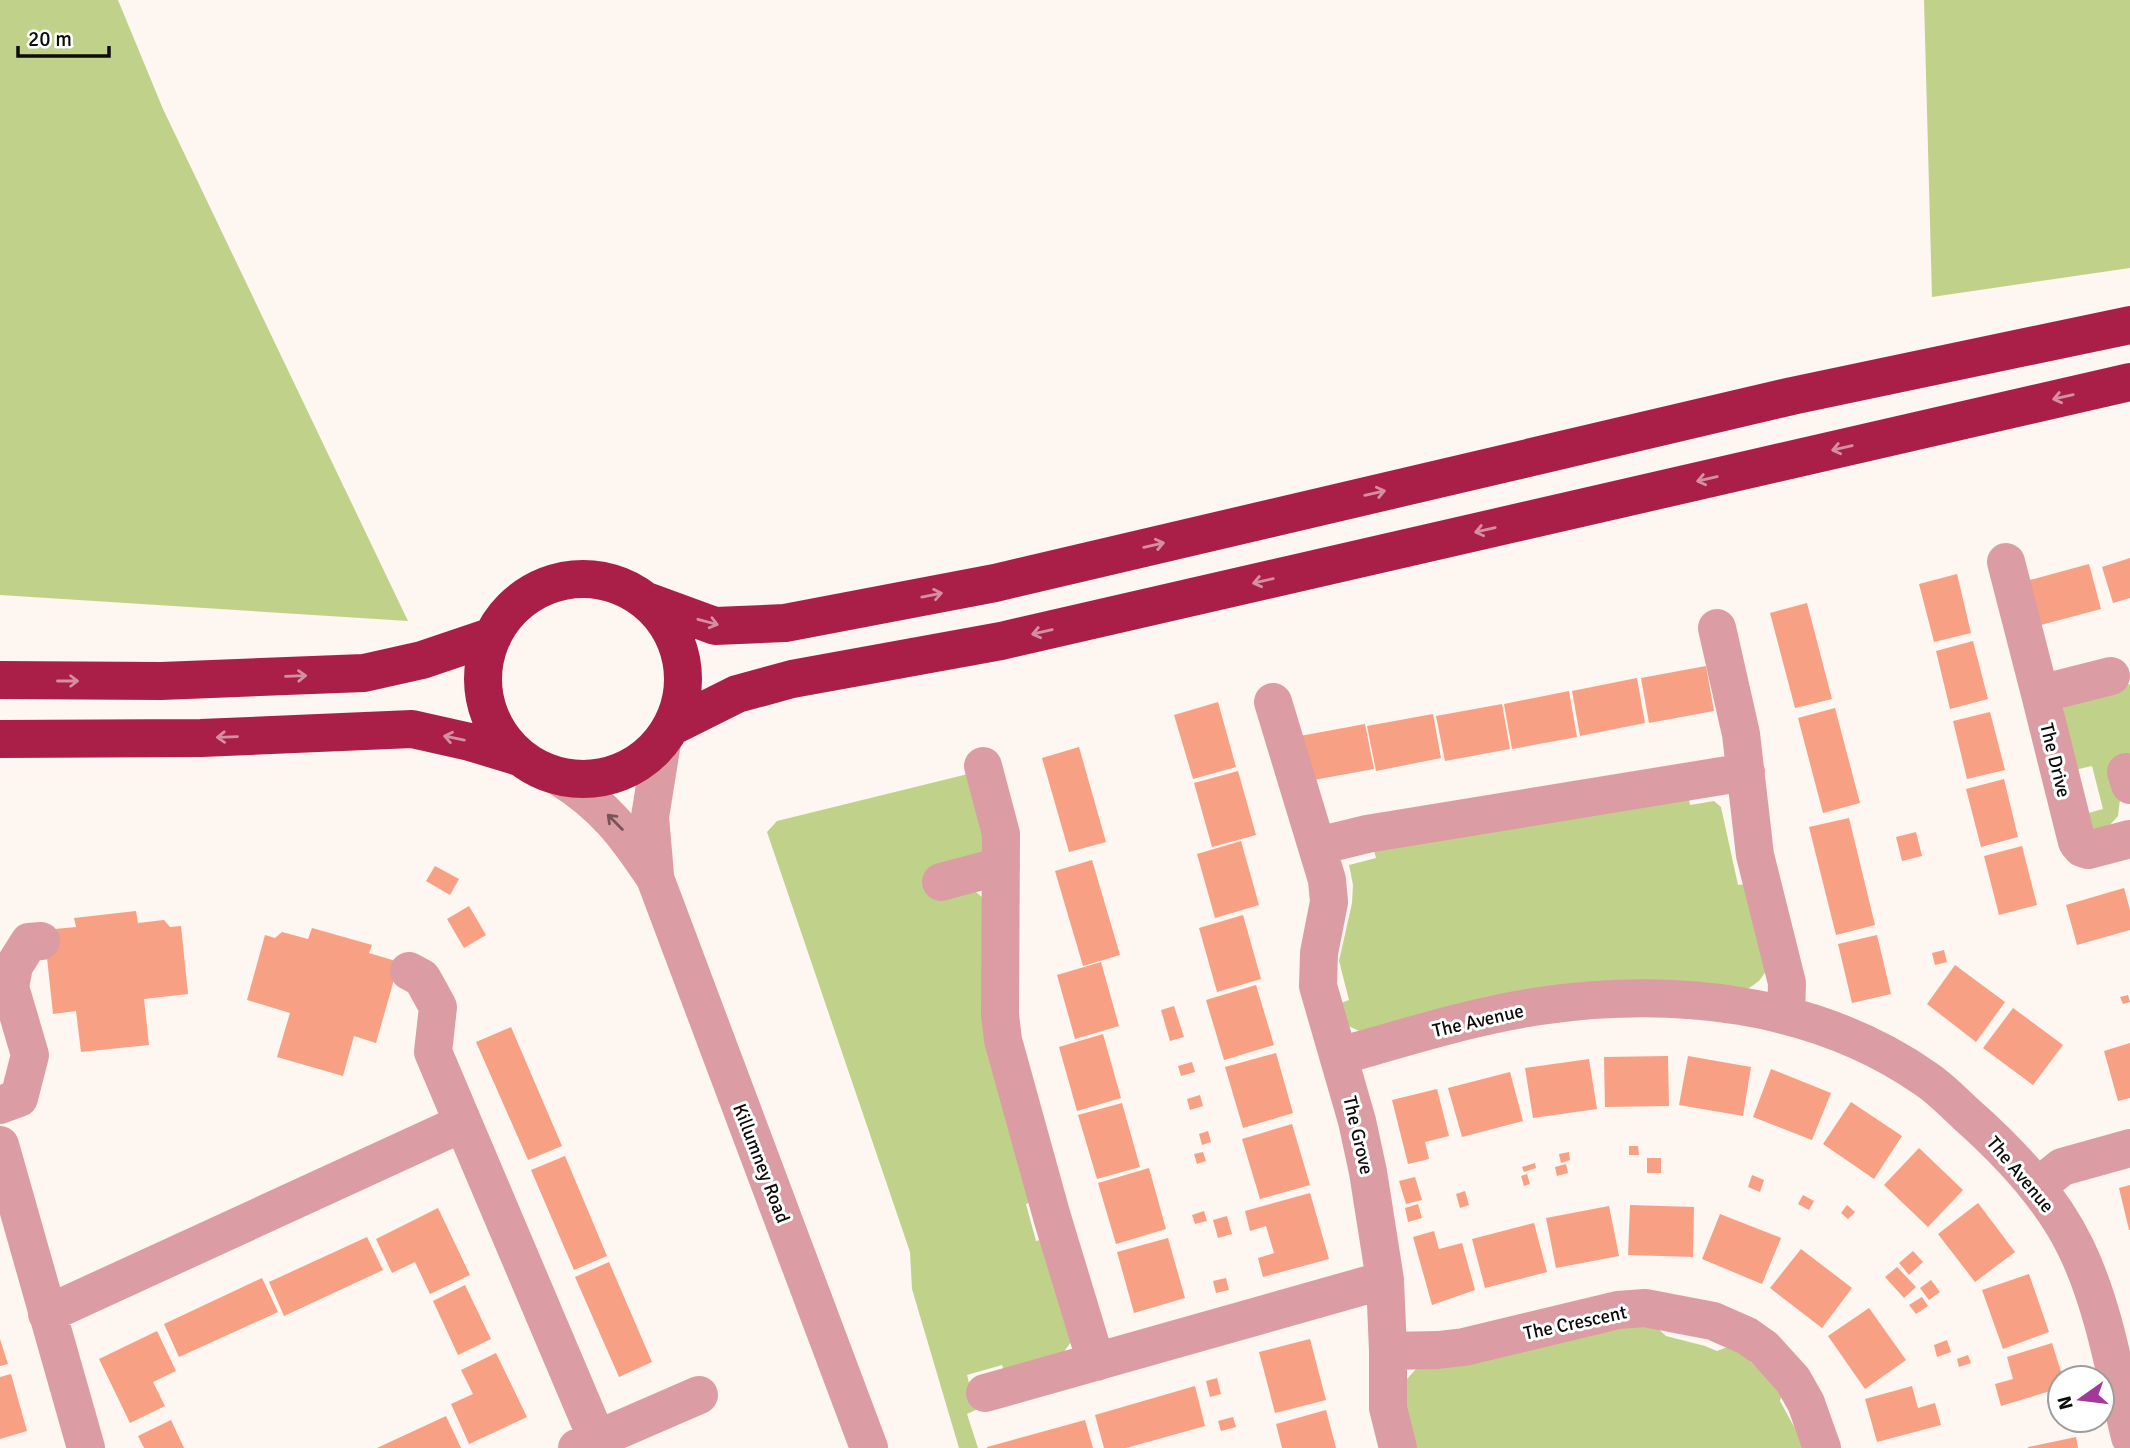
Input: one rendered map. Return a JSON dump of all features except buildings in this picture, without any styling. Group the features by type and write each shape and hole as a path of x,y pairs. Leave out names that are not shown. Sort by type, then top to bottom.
{"highway":[{"path":"519,757 498,732 485,701 483,668 493,636 509,611 532,593 559,582 589,579 618,585 644,600 715,626 785,623 995,583 1792,396 2130,325"},
{"path":"0,739 201,738 412,729 470,742 519,757 538,769 559,777 587,780 615,774 641,761 666,734 737,694 792,680 1001,641 2130,382"},
{"path":"644,600 663,620 677,645 683,672 681,701 666,734"},
{"path":"0,680 161,681 364,673 422,660 493,636"}],"street":[{"path":"2006,562 2040,694 2111,676"},
{"path":"1717,628 1738,715 1755,855 1787,983 1786,1015"},
{"name":"The Drive","path":"2040,694 2077,842 2088,850 2130,839"},
{"name":"The Grove","path":"1273,702 1318,846 1329,891 1319,953 1318,986 1357,1121 1385,1280"},
{"name":"Killumney Road","path":"655,877 650,817 666,734"},
{"path":"983,766 999,821 1000,1015 1003,1040 1096,1362"},
{"path":"1318,846 1367,834 1746,772"},
{"name":"Killumney Road","path":"559,777 587,794 626,833 655,877 869,1448"},
{"path":"941,882 1001,866"},
{"path":"0,1105 19,1098 30,1055 10,987 14,967 29,942 41,941"},
{"path":"409,971 422,978 438,1007 433,1052 463,1122 587,1444 699,1395"},
{"name":"The Avenue","path":"1339,1056 1502,1013 1638,997 1735,1005 1786,1015 1830,1029 1883,1052 1928,1080 1980,1126 2037,1187 2068,1233 2087,1274 2130,1437"},
{"path":"47,1314 463,1122"},
{"path":"0,1145 86,1448"},
{"path":"2037,1187 2063,1167 2130,1148"},
{"path":"985,1393 1385,1280 1387,1401 1398,1448"},
{"name":"The Crescent","path":"1388,1351 1464,1347 1618,1310 1645,1308 1713,1321 1747,1336 1764,1348 1793,1380 1806,1403 1822,1448"}],"green space":[{"path":"0,0 118,0 163,109 408,621 0,595"},
{"path":"1924,0 2130,0 2130,268 1932,297"},
{"path":"2130,684 2130,768 2120,799 2118,816 2109,826 2091,830 2081,815 2103,809 2092,766 2070,771 2063,708 2078,697"},
{"path":"972,773 987,830 976,892 982,897 1034,1201 1026,1204 1036,1241 1045,1239 1071,1342 1063,1353 1005,1373 1002,1365 967,1375 976,1410 967,1414 978,1448 959,1448 912,1289 910,1252 767,832 777,821"},
{"path":"1688,794 1690,805 1714,801 1721,807 1738,885 1747,884 1767,970 1759,981 1749,988 1364,1033 1348,1026 1338,1004 1349,1000 1339,961 1352,903 1353,885 1349,865 1376,858 1373,847"},
{"path":"1653,1324 1666,1336 1717,1351 1730,1346 1747,1358 1782,1394 1780,1401 1803,1448 1411,1448 1405,1422 1406,1380 1417,1368 1612,1327"}]}
